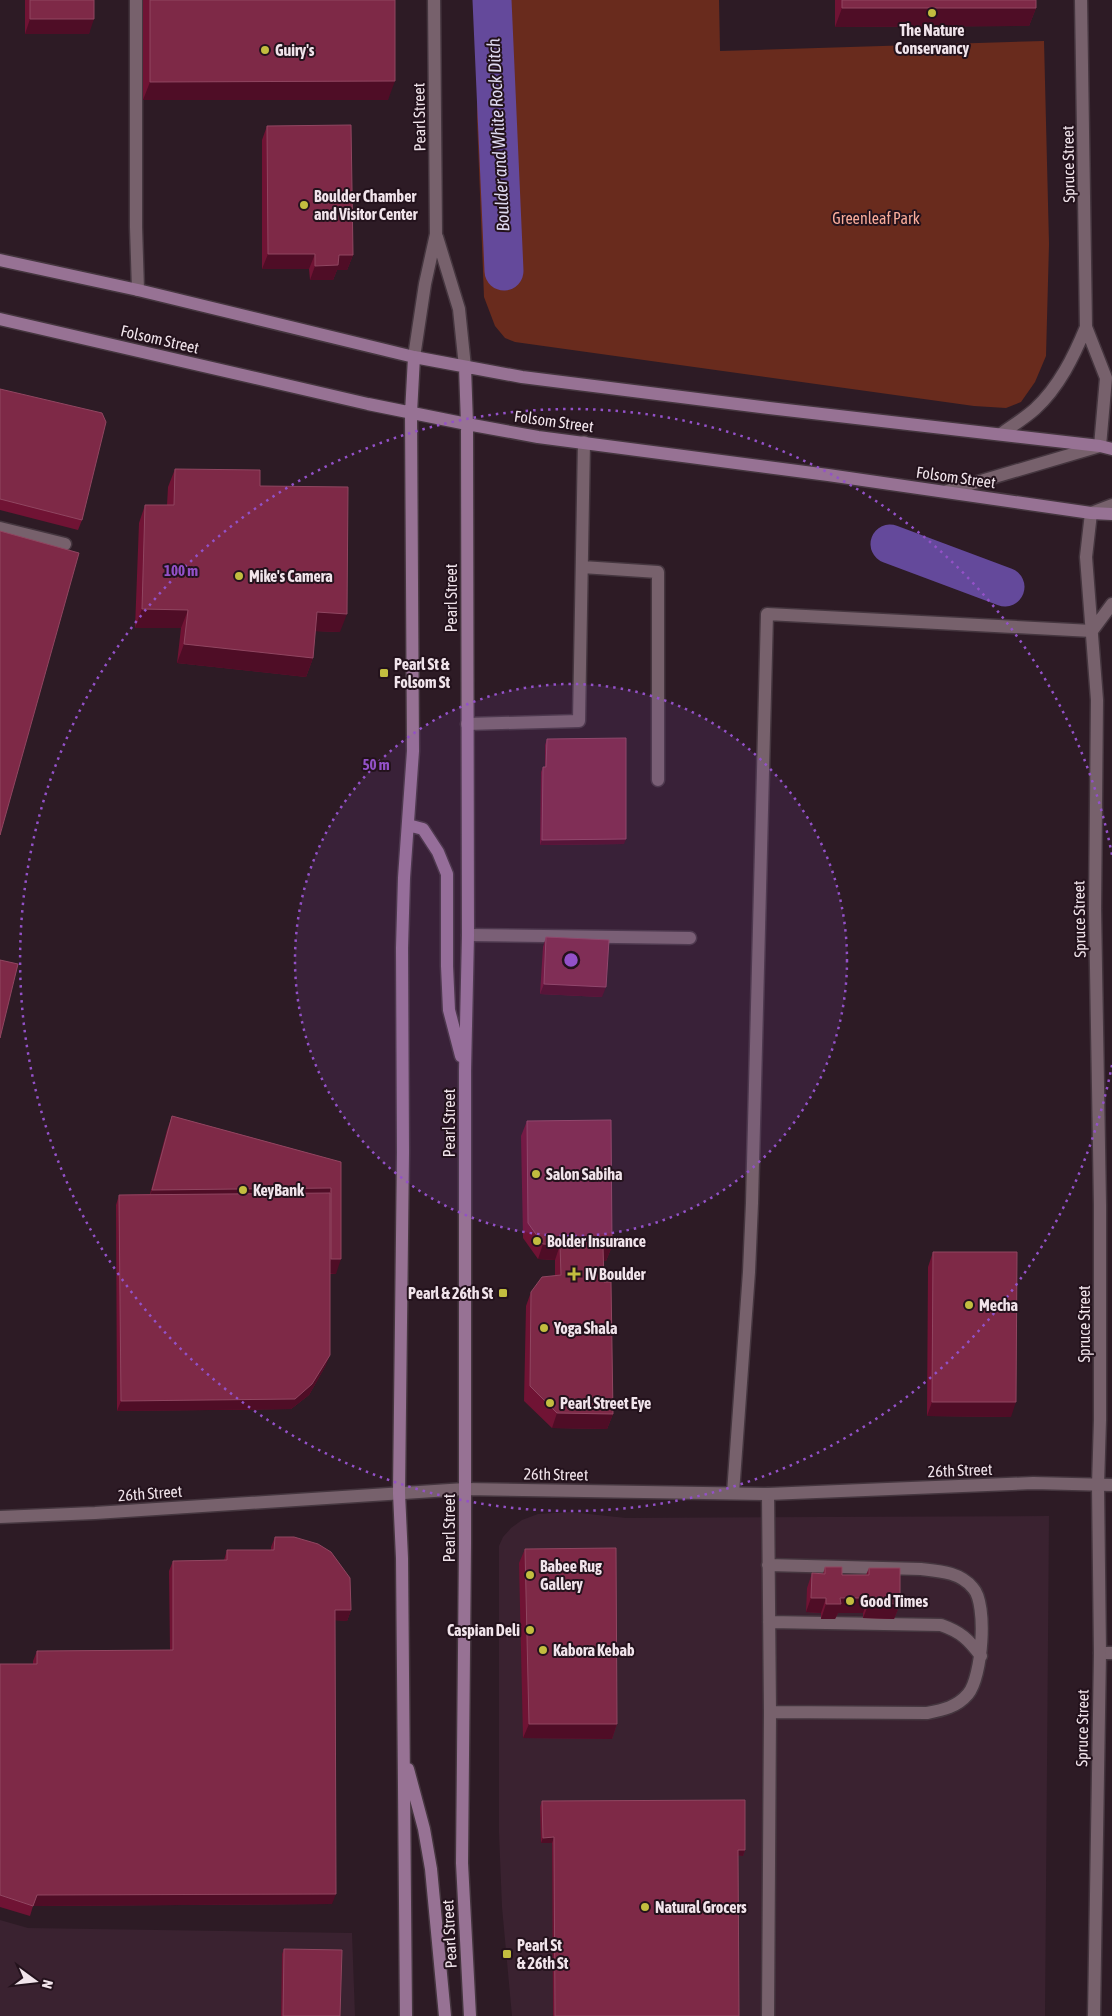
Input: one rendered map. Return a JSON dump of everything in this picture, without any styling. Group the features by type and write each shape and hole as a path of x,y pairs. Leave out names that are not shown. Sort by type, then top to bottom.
{"main road":[{"path":"0,260 138,290 414,357 465,367 573,384 1106,447"},
{"name":"Folsom Street","path":"0,319 411,413 538,437 1091,513 1112,514"},
{"name":"Pearl Street","path":"406,2016 400,1493 403,1152 402,948 413,751 411,413 414,357"},
{"name":"Pearl Street","path":"465,367 467,424 468,936 465,1071 465,1490 462,1863 470,2016"},
{"path":"408,825 424,829 438,852 447,874 449,1010 465,1071"},
{"path":"403,1750 424,1829 431,1869 445,2016"}],"street":[{"path":"136,0 136,226 138,290"},
{"name":"Pearl Street","path":"414,357 425,284 436,234 434,0"},
{"name":"Spruce Street","path":"1081,0 1086,327 1106,378 1103,408 1106,447"},
{"name":"Pearl Street","path":"436,234 459,309 465,367"},
{"name":"Spruce Street","path":"1001,434 1035,409 1050,391 1071,362 1086,327"},
{"path":"468,724 579,721 584,442"},
{"path":"947,492 1106,447"},
{"path":"1091,513 1112,505"},
{"name":"Spruce Street","path":"1091,513 1086,557 1097,700 1095,909 1100,1273 1098,1485 1106,1653 1094,2016"},
{"path":"0,528 65,544"},
{"path":"582,567 658,572 658,780"},
{"path":"734,1493 749,1262 768,614 1092,631 1112,604"},
{"path":"468,936 690,938"},
{"name":"26th Street","path":"0,1517 95,1513 465,1490 768,1494 1033,1483 1112,1485"},
{"path":"768,1494 770,1712 768,2016"},
{"path":"768,1565 921,1569 944,1572 962,1578 974,1588 979,1602 981,1656 977,1678 969,1693 959,1703 947,1709 927,1713 770,1712"},
{"path":"769,1622 941,1625 956,1630 968,1639 981,1656"}],"shaded area":[{"path":"570,1512 626,1518 1049,1516 1045,2016 512,2016 502,1907 499,1833 499,1546 503,1537 522,1520 538,1514"},
{"path":"0,1920 28,1928 352,1933 355,2016 0,2016"}],"green space":[{"name":"Greenleaf Park","path":"477,0 719,0 720,51 1044,41 1049,244 1046,356 1035,382 1021,402 1006,408 974,406 515,342 505,338 495,326 484,297 477,118"}],"building":[{"path":"30,0 94,0 94,19 30,19"},
{"name":"Guiry's","path":"150,0 395,0 395,81 150,82"},
{"path":"842,0 1036,0 1036,8 842,8"},
{"name":"Boulder Chamber and Visitor Center","path":"351,125 353,255 339,255 338,265 315,266 315,254 268,254 267,126"},
{"path":"0,389 102,413 106,422 82,520 0,499"},
{"name":"Mike's Camera","path":"175,469 260,470 260,486 348,487 347,614 317,612 313,658 184,644 188,610 142,609 145,505 174,505"},
{"path":"0,531 79,553 0,835"},
{"path":"626,738 626,839 542,840 543,767 546,767 547,739"},
{"path":"546,937 609,940 606,987 544,984"},
{"path":"0,960 18,964 0,1038"},
{"name":"KeyBank","path":"172,1116 341,1162 341,1259 331,1259 331,1188 152,1190"},
{"path":"611,1120 612,1246 603,1246 604,1282 611,1282 613,1414 557,1413 530,1386 531,1292 542,1277 561,1275 560,1245 543,1244 528,1223 527,1121"},
{"path":"330,1193 330,1355 312,1384 295,1399 121,1401 119,1195"},
{"name":"Mecha","path":"933,1252 1017,1252 1016,1402 932,1402"},
{"path":"275,1537 294,1537 318,1544 331,1552 350,1578 351,1610 335,1610 336,1894 37,1895 33,1906 0,1895 0,1664 37,1664 37,1651 173,1650 173,1561 227,1560 227,1550 274,1550"},
{"path":"616,1548 617,1724 529,1724 525,1549"},
{"path":"825,1567 842,1567 842,1575 869,1575 869,1568 900,1568 900,1604 869,1603 869,1598 840,1598 841,1604 826,1604 826,1598 811,1598 812,1573 825,1574"},
{"name":"Natural Grocers","path":"745,1800 745,1850 738,1850 739,2016 555,2016 554,1837 543,1838 542,1801"},
{"path":"284,1949 342,1950 340,2016 283,2016"}],"waterway":[{"name":"Boulder and White Rock Ditch","path":"492,0 504,271"},
{"name":"Boulder and White Rock Ditch","path":"890,544 1005,587"}],"place":[{"name":"The Nature Conservancy","path":"932,13"},
{"name":"Guiry's","path":"265,50"},
{"name":"Boulder Chamber and Visitor Center","path":"304,205"},
{"name":"Mike's Camera","path":"239,576"},
{"name":"Pearl St & Folsom St","path":"384,673"},
{"name":"Salon Sabiha","path":"536,1174"},
{"name":"KeyBank","path":"243,1190"},
{"name":"Bolder Insurance","path":"537,1241"},
{"name":"IV Boulder","path":"574,1274"},
{"name":"Pearl & 26th St","path":"503,1293"},
{"name":"Mecha","path":"969,1305"},
{"name":"Yoga Shala","path":"544,1328"},
{"name":"Pearl Street Eye","path":"550,1403"},
{"name":"Babee Rug Gallery","path":"530,1575"},
{"name":"Good Times","path":"850,1601"},
{"name":"Caspian Deli","path":"530,1630"},
{"name":"Kabora Kebab","path":"543,1650"},
{"name":"Natural Grocers","path":"645,1907"},
{"name":"Pearl St & 26th St","path":"507,1954"}]}
